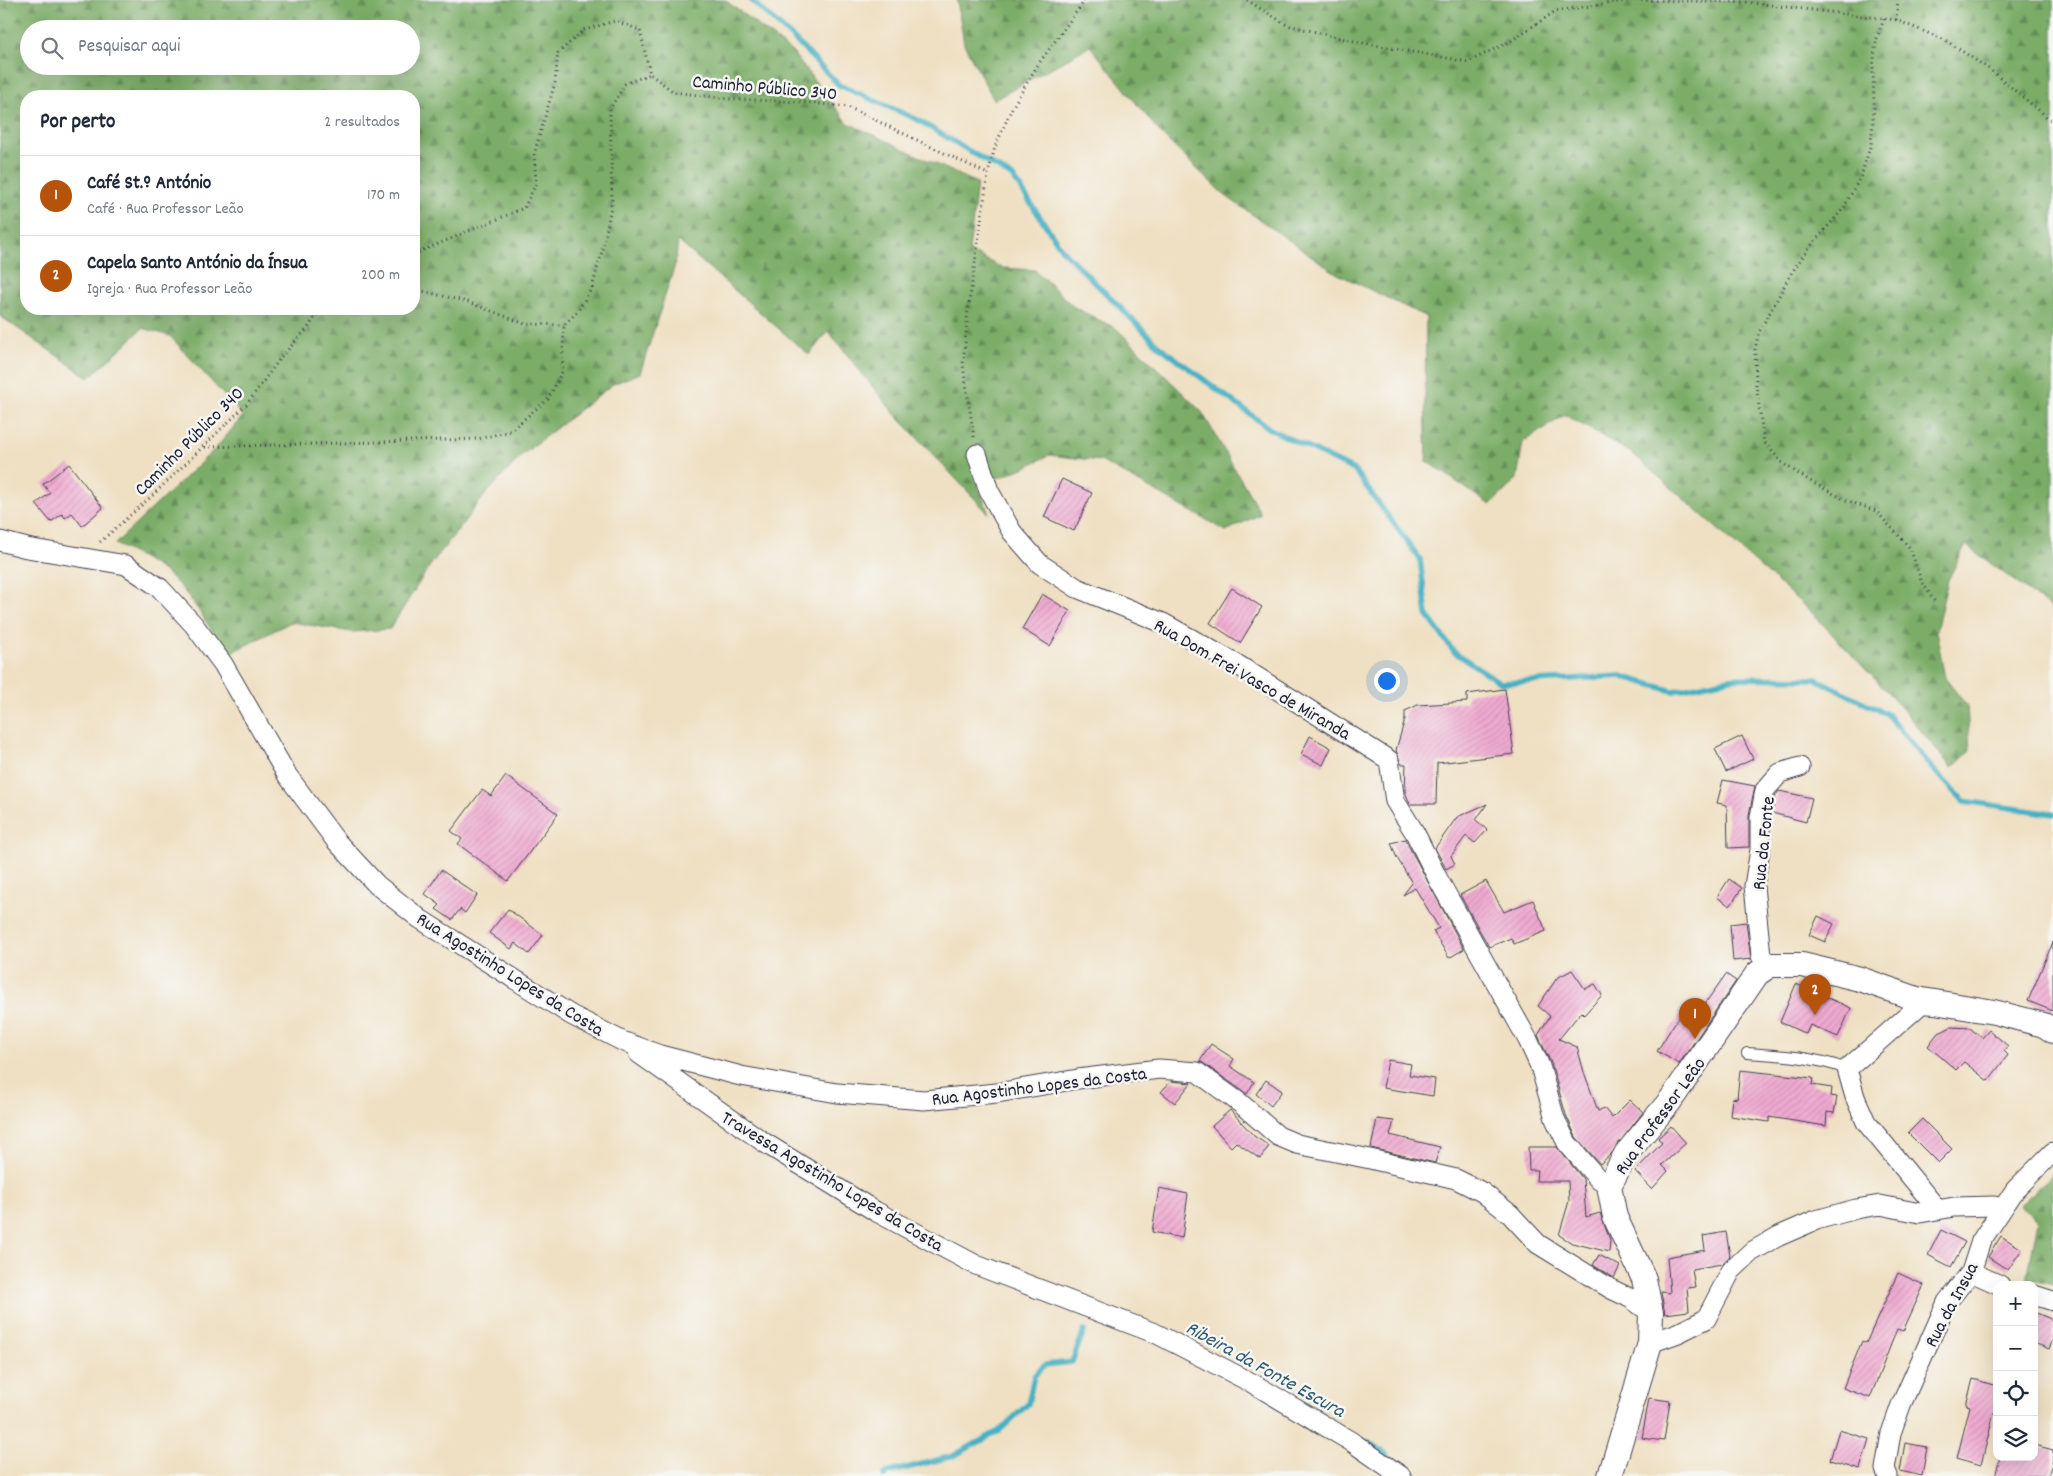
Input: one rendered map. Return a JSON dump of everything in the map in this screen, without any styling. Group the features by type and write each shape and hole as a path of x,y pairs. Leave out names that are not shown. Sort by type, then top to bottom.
{"street":[{"name":"Rua Dom Frei Vasco de Miranda","path":"977,454 989,491 1012,532 1040,564 1077,588 1171,628 1238,665 1389,760 1395,801 1415,833 1438,879 1528,1040 1540,1066 1555,1119 1567,1144 1599,1180 1609,1186"},
{"name":"Rua Agostinho Lopes da Costa","path":"0,541 126,565 160,588 194,625 223,664 287,775 336,841 377,885 420,919 571,1015 622,1041 660,1055 741,1076 837,1093 924,1100 996,1093 1078,1079 1159,1069 1197,1072 1240,1103 1278,1136 1297,1144 1456,1179 1482,1192 1510,1214 1538,1244 1611,1289 1630,1298 1651,1313"},
{"name":"Rua da Fonte","path":"1770,965 1761,956 1754,886 1760,850 1760,817 1765,790 1780,773 1800,767"},
{"name":"Rua Professor Leão","path":"1610,1476 1650,1343 1651,1313 1644,1279 1615,1217 1609,1186 1626,1154 1670,1101 1757,974 1770,965"},
{"path":"1770,965 1802,965 1860,979 1917,999 1994,1012 2044,1025 2053,1031"},
{"path":"1938,1210 1866,1122 1855,1097 1847,1069 1921,1004 1945,1004"},
{"name":"Travessa Agostinho Lopes da Costa","path":"622,1041 765,1143 876,1211 976,1265 1157,1334 1252,1383 1352,1442 1401,1476"},
{"name":"Rua da Insua","path":"1888,1476 1885,1469 1891,1433 1901,1405 1947,1302 1971,1272 1981,1241 2015,1190 2053,1152"},
{"path":"1650,1343 1678,1333 1706,1319 1731,1271 1751,1252 1780,1236 1816,1220 1856,1209 1880,1205 1920,1213 1994,1206 2003,1208"},
{"path":"1971,1272 1993,1282"},
{"path":"2038,1297 2053,1301"}],"lane":[{"path":"1747,1052 1793,1056 1832,1063 1847,1069"}],"path":[{"path":"977,454 963,365 968,310 988,174 996,147 1012,108 1037,66 1086,0"},
{"path":"1248,0 1287,25 1358,42 1468,62 1509,42 1556,11 1631,0 1745,2 1896,20 1945,40 1988,69 2053,122"},
{"path":"1896,20 1898,0"},
{"path":"1884,19 1876,41 1873,68 1874,108 1871,144 1861,176 1843,209 1809,248 1792,272 1758,332 1755,349 1756,385 1764,442 1782,463 1812,482 1843,499 1876,512 1910,548 1921,580 1936,604"},
{"path":"205,446 478,439 510,431 548,399 562,372 564,325 577,312 592,288 603,248 612,202 610,109 625,84 650,74 640,30 616,21 584,30 558,53 555,83 534,154 536,184 524,208 420,251"},
{"name":"Caminho Público 340","path":"650,74 674,92 729,99 803,102 848,107 988,174"},
{"path":"420,290 468,302 525,324 564,325"},
{"name":"Caminho Público 340","path":"82,558 205,446 247,404 316,315"}],"green space":[{"path":"0,0 725,0 792,52 848,123 977,183 969,251 1003,268 1035,270 1074,307 1117,329 1202,412 1261,514 1226,531 1101,461 1049,455 1028,466 978,486 989,514 893,412 828,331 809,355 678,241 675,265 640,373 613,384 523,454 485,495 429,567 390,629 352,632 291,622 227,655 194,604 171,577 152,563 115,544 215,449 243,416 170,336 143,328 89,378 0,316"},
{"path":"957,0 2053,0 2053,610 1966,545 1948,580 1936,631 1945,678 1967,706 1970,751 1952,768 1893,698 1810,611 1633,454 1565,415 1523,442 1517,479 1490,505 1427,461 1425,402 1426,317 1336,273 1223,194 1162,135 1090,46 994,100 964,44"},
{"path":"2053,1173 2053,1285 2027,1279 2038,1220 2019,1206"}],"building":[{"path":"69,464 103,508 82,526 72,513 65,518 62,514 51,522 36,504 50,493 43,484"},
{"path":"1062,479 1092,493 1074,531 1044,517"},
{"path":"1232,588 1262,607 1240,643 1210,623"},
{"path":"1042,594 1070,611 1050,646 1022,629"},
{"path":"1505,689 1514,754 1437,763 1436,804 1410,804 1405,792 1406,764 1401,764 1396,750 1405,719 1405,711 1418,705 1467,702 1467,694"},
{"path":"1310,736 1331,748 1323,765 1301,754"},
{"path":"1742,736 1753,759 1726,772 1715,749"},
{"path":"506,776 558,814 508,881 458,844 462,839 451,831 482,790 491,796"},
{"path":"1723,780 1755,786 1749,815 1749,847 1728,848 1727,805 1717,803"},
{"path":"1779,791 1812,798 1806,822 1772,813 1776,795"},
{"path":"1487,804 1476,820 1487,830 1475,843 1466,836 1451,856 1455,864 1446,869 1435,848 1457,817"},
{"path":"1405,839 1464,949 1449,958 1433,931 1439,928 1415,888 1403,895 1412,883 1396,856 1391,843"},
{"path":"441,870 477,895 465,913 460,909 452,920 436,909 440,905 425,894"},
{"path":"1729,879 1742,888 1730,906 1717,897"},
{"path":"1486,881 1504,912 1533,900 1546,931 1514,944 1511,938 1489,947 1460,895"},
{"path":"508,909 543,935 529,954 515,943 511,949 489,933"},
{"path":"1818,916 1834,924 1825,942 1809,935"},
{"path":"1746,922 1751,959 1733,961 1730,924"},
{"path":"2053,942 2053,1011 2028,1001"},
{"path":"1572,970 1585,989 1595,984 1602,995 1584,1015 1581,1012 1559,1039 1577,1047 1598,1111 1604,1108 1612,1118 1630,1100 1643,1112 1611,1154 1600,1164 1576,1137 1566,1115 1551,1063 1538,1035 1550,1016 1538,1006 1557,978"},
{"path":"1726,974 1736,981 1679,1064 1657,1051 1686,1005 1699,1012"},
{"path":"1796,984 1851,1008 1838,1037 1810,1025 1806,1034 1780,1022"},
{"path":"1951,1027 1970,1028 1982,1038 1989,1030 2008,1046 2004,1051 2008,1055 1988,1081 1964,1062 1956,1070 1928,1046 1937,1034"},
{"path":"1211,1044 1234,1059 1230,1066 1254,1082 1247,1094 1200,1061"},
{"path":"1388,1060 1411,1064 1409,1075 1435,1079 1433,1096 1383,1088"},
{"path":"1740,1070 1813,1078 1812,1085 1832,1088 1831,1096 1837,1097 1834,1113 1827,1112 1826,1126 1769,1117 1769,1122 1730,1116 1732,1098 1737,1099"},
{"path":"1266,1080 1282,1091 1271,1106 1256,1094"},
{"path":"1171,1081 1191,1083 1175,1103 1161,1092"},
{"path":"1230,1110 1254,1136 1269,1146 1260,1159 1236,1142 1231,1147 1212,1126"},
{"path":"1377,1119 1394,1121 1390,1135 1440,1147 1435,1163 1371,1148"},
{"path":"1922,1119 1952,1149 1938,1163 1908,1133"},
{"path":"1671,1126 1686,1143 1662,1165 1668,1171 1652,1189 1635,1171 1662,1143 1658,1138"},
{"path":"1528,1147 1557,1147 1583,1179 1586,1217 1600,1213 1610,1240 1609,1252 1572,1243 1559,1235 1569,1201 1568,1181 1536,1181 1537,1170 1529,1170"},
{"path":"1159,1188 1188,1194 1182,1238 1152,1232"},
{"path":"1941,1230 1965,1242 1951,1267 1928,1255"},
{"path":"1726,1232 1730,1256 1722,1264 1692,1269 1695,1287 1687,1288 1689,1311 1665,1314 1661,1292 1670,1293 1667,1257 1705,1250 1703,1236"},
{"path":"2001,1236 2022,1249 2008,1270 1988,1257"},
{"path":"1599,1255 1620,1266 1614,1278 1593,1265"},
{"path":"1898,1273 1924,1285 1903,1331 1897,1329 1870,1398 1843,1388 1862,1341 1866,1343"},
{"path":"2038,1314 2053,1320 2053,1339 2049,1349 2038,1345"},
{"path":"1973,1379 1993,1385 1993,1417 1981,1465 1957,1458 1970,1406 1966,1405"},
{"path":"1649,1398 1670,1401 1664,1441 1642,1438"},
{"path":"1839,1430 1869,1439 1860,1469 1830,1460"},
{"path":"1905,1443 1927,1447 1922,1476 1900,1471"},
{"path":"2038,1446 2053,1450 2053,1460 2048,1476 1995,1476 1999,1461 2038,1461"}],"waterway":[{"path":"751,0 793,38 839,85 916,119 1013,177 1063,251 1159,346 1270,429 1354,470 1420,559 1427,615 1454,652 1501,683 1621,676 1673,691 1735,678 1816,679 1887,714 1932,768 1964,801 2053,814"},
{"name":"Ribeira da Fonte Escura","path":"884,1476 887,1473 953,1456 999,1431 1028,1404 1034,1376 1045,1365 1072,1362 1084,1331"},
{"name":"Ribeira da Fonte Escura","path":"1300,1401 1322,1414"},
{"name":"Ribeira da Fonte Escura","path":"1368,1442 1388,1455"},
{"name":"Ribeira da Fonte Escura","path":"1403,1467 1415,1476"}],"place":[{"name":"Capela Santo António da Ínsua","path":"1815,1015"},
{"name":"Café St.º António","path":"1695,1039"}]}
